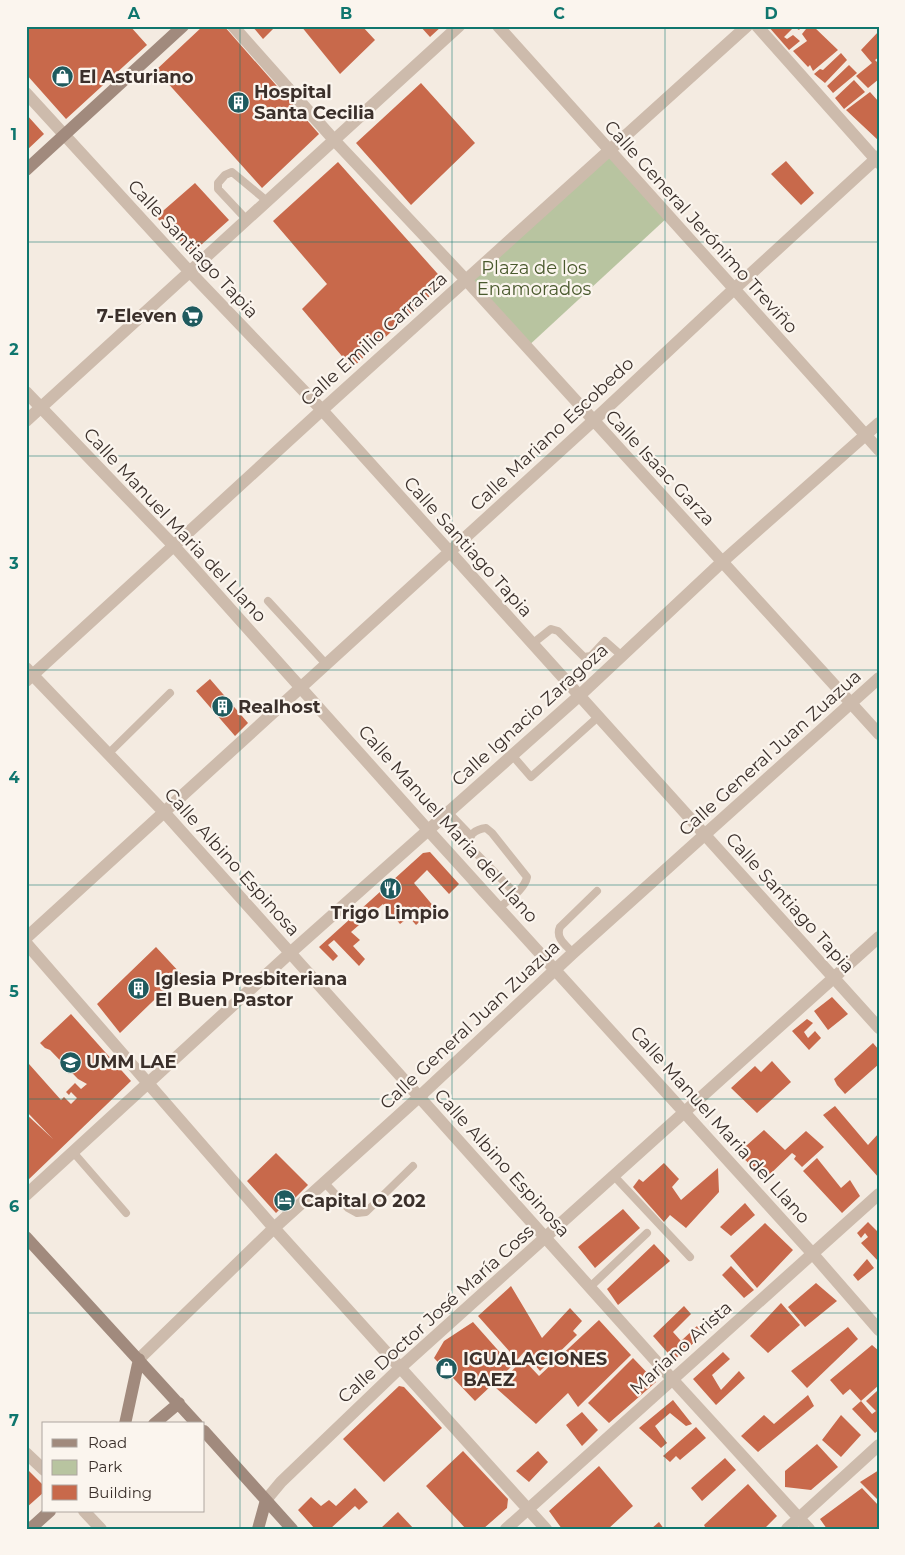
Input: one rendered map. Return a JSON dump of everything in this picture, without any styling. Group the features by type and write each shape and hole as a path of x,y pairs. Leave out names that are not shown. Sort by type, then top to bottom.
{"main road":[{"path":"26,170 183,26"},
{"path":"26,1237 195,1422"},
{"path":"125,1422 139,1359"},
{"path":"156,1422 179,1403"},
{"path":"205,1432 292,1529"},
{"path":"258,1529 266,1500"},
{"path":"30,1529 49,1512"}],"street":[{"name":"Calle Isaac Garza","path":"233,26 335,141 466,280 879,734"},
{"path":"26,421 459,26"},
{"name":"Calle General Jerónimo Treviño","path":"498,26 733,290 879,450"},
{"name":"Calle Emilio Carranza","path":"28,674 174,546 747,26"},
{"path":"757,26 878,159"},
{"name":"Calle Santiago Tapia","path":"26,93 189,271 322,410 879,1028"},
{"name":"Calle Mariano Escobedo","path":"26,938 878,159"},
{"name":"Calle Manuel Maria del Llano","path":"26,392 174,546 428,830 812,1253 879,1330"},
{"name":"Calle Ignacio Zaragoza","path":"26,1195 290,953 579,696 722,562 879,423"},
{"name":"Calle Albino Espinosa","path":"28,674 109,753 164,812 545,1238 809,1529"},
{"name":"Calle General Juan Zuazua","path":"139,1359 274,1228 573,954 879,678"},
{"name":"Calle Doctor José María Coss","path":"266,1500 281,1482 401,1368 879,937"},
{"path":"26,943 274,1228 546,1529"},
{"name":"Mariano Arista","path":"506,1529 879,1194"},
{"path":"787,1529 879,1445"},
{"path":"26,1453 42,1468"},
{"path":"85,1512 100,1529"}],"lane":[{"path":"246,219 218,189 218,183 225,175 229,172 234,174 267,201"},
{"path":"268,600 326,664"},
{"path":"532,644 551,629 554,629 558,630 584,657 591,656 604,641 622,656"},
{"path":"109,753 170,693"},
{"path":"512,755 531,777 598,717"},
{"path":"448,812 471,836"},
{"path":"499,908 515,893 527,880 527,877 488,829 479,829 471,836 468,843 471,849 515,893"},
{"path":"573,954 559,938 558,931 597,891"},
{"path":"73,1152 126,1213"},
{"path":"324,1182 348,1208 357,1213 366,1212 413,1166"},
{"path":"614,1176 690,1257"},
{"path":"590,1287 647,1233"}],"green space":[{"name":"Plaza de los Enamorados","path":"609,151 668,217 525,349 466,280"}],"building":[{"path":"26,26 130,26 147,45 66,119 26,74"},
{"name":"Hospital Santa Cecilia","path":"203,26 224,26 319,134 262,188 156,70"},
{"path":"252,26 276,26 263,39"},
{"path":"301,26 362,26 375,40 340,74"},
{"path":"420,26 442,26 430,37"},
{"path":"768,26 802,26 799,30 794,27 784,37 787,39 793,35 800,41 789,50"},
{"path":"803,26 813,26 838,50 813,71 810,65 808,67 793,51 807,41 802,34 806,29"},
{"path":"879,31 879,57 875,60 879,64 879,79 868,88 856,76 872,63 861,50"},
{"path":"841,53 847,60 825,83 814,74 820,69 823,70"},
{"path":"849,65 857,73 833,93 827,86"},
{"path":"854,80 865,92 844,109 835,98"},
{"path":"421,83 475,143 411,205 356,143"},
{"path":"870,92 879,102 879,141 846,110"},
{"path":"26,114 44,134 26,151"},
{"path":"786,161 814,193 801,205 771,174"},
{"path":"338,162 445,282 352,368 302,309 327,284 273,221"},
{"path":"195,183 229,220 192,253 156,217"},
{"name":"Realhost","path":"210,679 248,723 235,736 196,691"},
{"path":"430,852 459,884 449,894 427,870 414,883 435,908 416,925 409,917 400,924 383,904 351,932 360,940 353,946 365,959 359,966 334,940 328,945 338,956 333,961 319,947 423,853"},
{"name":"Iglesia Presbiteriana El Buen Pastor","path":"156,947 181,974 120,1033 97,1004"},
{"path":"832,997 848,1014 828,1030 814,1011"},
{"name":"UMM LAE","path":"71,1014 131,1081 26,1182 26,1114 53,1139 26,1111 26,1067 29,1064 61,1100 64,1097 71,1104 77,1098 71,1092 69,1095 66,1092 75,1083 81,1089 87,1084 78,1079 50,1050 40,1043"},
{"path":"807,1019 813,1023 804,1032 808,1038 815,1031 821,1038 809,1050 792,1031"},
{"path":"873,1043 879,1050 879,1064 845,1094 834,1079"},
{"path":"772,1061 791,1082 757,1113 731,1088 755,1066 761,1072"},
{"path":"835,1106 868,1145 879,1133 879,1178 823,1115"},
{"path":"764,1130 785,1150 806,1131 824,1147 802,1167 794,1159 796,1156 792,1153 765,1179 738,1153"},
{"path":"276,1153 308,1185 283,1210 281,1208 276,1213 247,1181"},
{"path":"817,1158 841,1188 850,1180 860,1196 842,1213 803,1171"},
{"path":"664,1163 679,1179 672,1187 681,1200 718,1168 719,1192 686,1228 670,1215 664,1222 633,1187 639,1179 643,1182"},
{"path":"745,1203 755,1215 731,1236 720,1227"},
{"path":"623,1209 640,1228 595,1268 578,1247"},
{"path":"868,1222 879,1233 879,1262 861,1243 868,1237 865,1233 861,1238 857,1233"},
{"path":"765,1223 793,1250 757,1288 730,1256"},
{"path":"654,1244 670,1261 618,1305 607,1289"},
{"path":"867,1259 874,1268 858,1281 853,1275"},
{"path":"731,1266 754,1290 744,1298 722,1275"},
{"path":"816,1283 837,1301 805,1327 788,1307"},
{"path":"511,1286 542,1338 570,1308 582,1321 573,1331 577,1335 540,1371 524,1352 517,1360 478,1316"},
{"path":"781,1303 800,1325 768,1353 750,1336"},
{"path":"684,1306 691,1314 673,1332 681,1341 697,1326 704,1334 674,1360 653,1336"},
{"path":"599,1320 631,1355 578,1407 568,1393 536,1424 496,1388 523,1359 539,1376"},
{"path":"473,1322 512,1366 475,1401 434,1358 444,1341"},
{"path":"848,1327 858,1339 807,1388 791,1371"},
{"path":"872,1345 879,1351 879,1385 861,1401 850,1389 843,1395 830,1380"},
{"path":"723,1352 730,1359 712,1375 721,1390 739,1371 745,1378 716,1405 693,1379"},
{"path":"633,1358 656,1382 609,1423 588,1403"},
{"path":"399,1386 404,1387 442,1428 384,1482 343,1439"},
{"path":"877,1391 879,1393 879,1430 875,1433 852,1409 861,1401 872,1414 876,1411 866,1401"},
{"path":"808,1395 814,1406 758,1452 741,1436 764,1415 774,1424"},
{"path":"673,1400 692,1424 686,1426 670,1413 655,1426 667,1443 661,1448 639,1428"},
{"path":"582,1412 598,1430 582,1446 566,1425"},
{"path":"841,1415 861,1435 841,1457 822,1440"},
{"path":"696,1427 706,1438 680,1460 676,1456 670,1462 663,1456"},
{"path":"817,1444 838,1467 811,1490 785,1487 785,1471"},
{"path":"463,1451 508,1499 507,1508 483,1529 466,1529 426,1486"},
{"path":"538,1451 548,1462 529,1482 516,1471"},
{"path":"725,1458 736,1470 702,1501 691,1488"},
{"path":"599,1466 633,1506 608,1529 562,1529 549,1511"},
{"path":"26,1468 42,1484 42,1494 26,1508"},
{"path":"879,1470 879,1501 860,1482"},
{"path":"748,1484 777,1516 764,1529 706,1529 704,1525"},
{"path":"355,1488 368,1502 359,1510 355,1506 330,1529 315,1529 298,1510 311,1497 321,1506 329,1500 336,1506"},
{"path":"862,1488 879,1506 879,1529 827,1529 820,1519"},
{"path":"398,1512 414,1529 380,1529"},
{"path":"659,1522 664,1529 651,1529"}],"place":[{"name":"El Asturiano","path":"63,77"},
{"name":"Hospital Santa Cecilia","path":"238,102"},
{"name":"7-Eleven","path":"193,316"},
{"name":"Realhost","path":"222,707"},
{"name":"Trigo Limpio","path":"390,888"},
{"name":"Iglesia Presbiteriana El Buen Pastor","path":"139,989"},
{"name":"UMM LAE","path":"70,1062"},
{"name":"Capital O 202","path":"285,1201"},
{"name":"IGUALACIONES BAEZ","path":"447,1369"}]}
